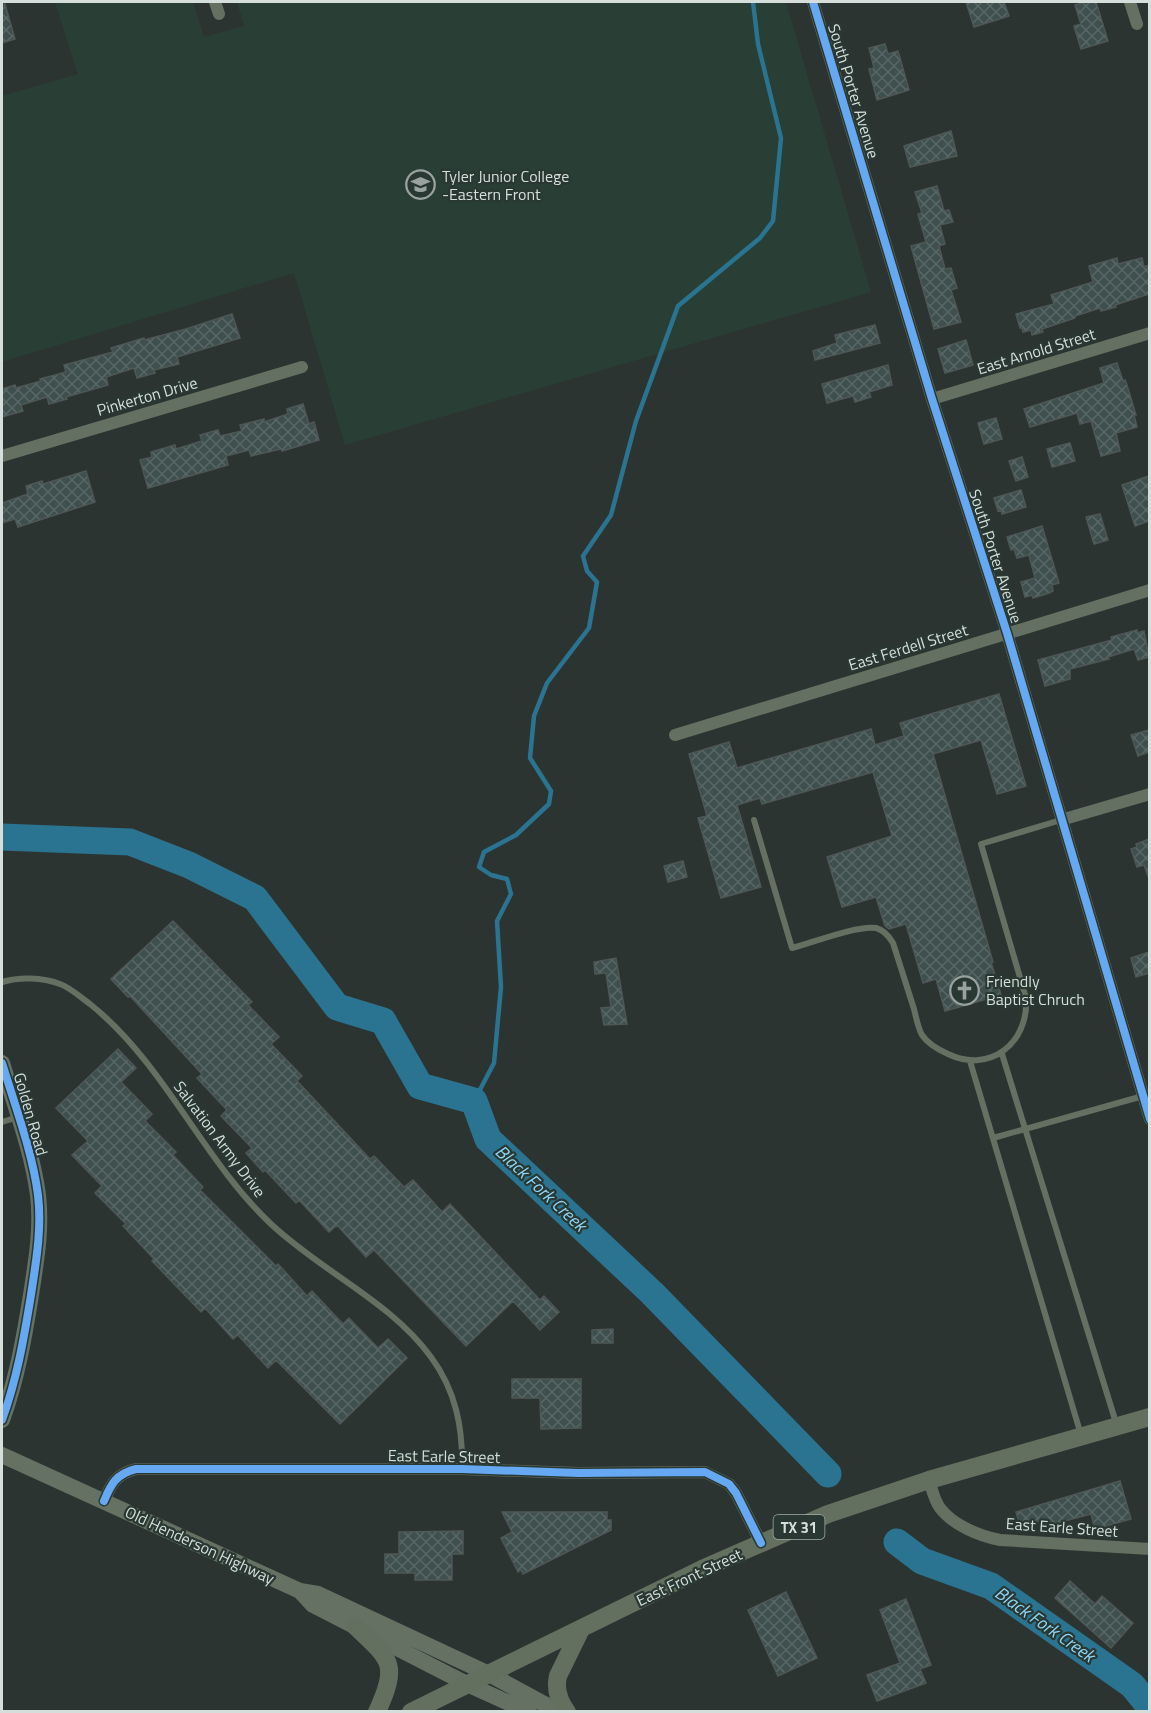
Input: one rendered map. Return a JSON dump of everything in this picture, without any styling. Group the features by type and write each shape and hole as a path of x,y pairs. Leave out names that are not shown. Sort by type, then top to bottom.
{"main road":[{"name":"Golden Road","path":"2,1063 36,1182 39,1227 21,1357 2,1420"},
{"name":"East Front Street","path":"411,1712 702,1569 828,1514 929,1480 1149,1417"},
{"name":"Old Henderson Highway","path":"2,1455 300,1591 318,1594 489,1674 559,1712"},
{"name":"Old Henderson Highway","path":"300,1591 313,1605 467,1684 516,1704 529,1712"},
{"path":"355,1626 384,1653 388,1660 389,1683 377,1712"},
{"path":"567,1712 560,1700 556,1683 581,1629"}],"street":[{"path":"215,2 219,14"},
{"name":"South Porter Avenue","path":"813,2 932,399 1007,633 1061,820 1146,1095 1149,1119"},
{"path":"1130,2 1137,24"},
{"name":"East Arnold Street","path":"932,399 1149,336"},
{"name":"Pinkerton Drive","path":"2,456 302,368"},
{"name":"East Ferdell Street","path":"675,735 1149,590"},
{"path":"1061,820 1149,794"},
{"name":"East Earle Street","path":"104,1501 119,1475 136,1470 462,1469 578,1473 705,1472 729,1484 736,1493 761,1543"},
{"name":"East Earle Street","path":"929,1480 941,1510 966,1528 987,1537 1000,1540 1149,1548"}],"lane":[{"path":"754,820 792,948 860,929 874,928 884,931 893,943 922,1035 937,1048 956,1058 970,1061 1002,1054 1014,1040 1027,1011 1026,998 981,844 1061,820"},
{"name":"Salvation Army Drive","path":"2,982 16,979 40,979 61,984 103,1015 149,1066 240,1191 270,1223 312,1258 388,1311 409,1332 441,1371 454,1399 461,1429 462,1469"},
{"path":"1002,1054 1117,1426"},
{"path":"970,1061 1081,1437"},
{"path":"993,1138 1146,1095"},
{"path":"2,1122 19,1117"}],"shaded area":[{"name":"Tyler Junior College -Eastern Front","path":"55,2 193,2 204,37 244,26 237,2 786,2 871,292 345,445 294,273 2,362 2,96 78,74"}],"building":[{"path":"966,2 1004,2 1009,16 974,27"},
{"path":"1096,2 1108,41 1081,49 1074,26 1081,24 1075,5"},
{"path":"5,4 15,39 2,43 2,5"},
{"path":"885,44 888,54 898,51 909,90 877,100 869,69 874,68 869,48"},
{"path":"951,131 957,156 910,167 904,146"},
{"path":"937,186 944,211 949,210 953,222 940,225 945,244 939,246 945,269 951,268 957,288 951,290 961,322 934,329 911,246 926,242 918,214 922,213 915,192"},
{"path":"1117,258 1118,264 1142,258 1144,267 1149,265 1149,294 1115,305 1116,307 1101,311 1100,308 1075,316 1075,318 1042,329 1043,332 1032,335 1031,330 1023,332 1016,314 1054,304 1051,295 1093,282 1089,266"},
{"path":"232,314 240,338 177,357 179,364 154,370 155,373 137,378 134,368 106,377 108,385 49,404 47,397 21,405 23,411 2,417 2,389 15,385 16,388 66,372 64,365 113,352 111,348 186,329"},
{"path":"875,325 880,343 815,360 813,351 837,343 835,335"},
{"path":"966,340 973,365 945,373 938,349"},
{"path":"1117,363 1123,381 1125,380 1127,385 1136,415 1134,415 1137,427 1116,433 1120,451 1101,456 1091,421 1080,424 1077,413 1030,427 1024,409 1104,383 1100,368"},
{"path":"888,365 892,385 869,392 871,397 855,402 853,396 827,403 822,384"},
{"path":"303,404 309,424 314,422 319,440 282,451 281,449 251,456 249,450 226,456 228,465 148,488 140,460 152,457 151,452 175,445 176,449 202,441 200,435 218,430 220,436 242,431 240,425 264,419 264,422 288,414 287,409"},
{"path":"996,418 1002,439 984,444 978,423"},
{"path":"1070,443 1075,461 1052,467 1047,449"},
{"path":"1022,457 1028,477 1016,481 1009,461"},
{"path":"86,471 95,502 18,527 15,519 2,523 2,503 28,494 26,486 42,481 43,484"},
{"path":"1149,476 1149,521 1135,526 1122,485"},
{"path":"1021,490 1026,507 1002,514 1001,510 998,511 994,498"},
{"path":"1100,514 1108,540 1094,544 1086,517"},
{"path":"1042,526 1059,583 1052,585 1053,591 1049,593 1033,598 1032,595 1025,597 1021,582 1035,578 1029,555 1017,558 1014,549 1011,550 1007,537"},
{"path":"1137,630 1137,633 1144,631 1149,657 1138,660 1134,649 1108,657 1109,659 1070,669 1070,679 1045,686 1038,660 1112,640 1111,637"},
{"path":"999,694 1026,786 997,794 981,740 933,754 1001,995 945,1011 936,979 923,983 906,924 889,929 885,926 876,897 842,907 827,857 892,836 873,772 762,804 760,798 737,805 761,887 721,898 698,818 707,816 689,754 729,742 737,768 871,729 875,745 904,736 900,723"},
{"path":"1149,730 1149,752 1138,756 1131,735"},
{"path":"1149,839 1148,876 1144,865 1137,867 1131,849 1137,847 1136,844"},
{"path":"683,861 687,877 668,882 664,866"},
{"path":"173,921 252,1002 248,1005 279,1037 271,1044 302,1076 297,1081 370,1159 374,1156 404,1187 413,1180 442,1212 450,1204 540,1300 544,1296 559,1312 540,1330 513,1301 466,1346 374,1250 366,1257 337,1225 329,1232 299,1200 296,1203 265,1170 263,1172 246,1153 252,1148 221,1116 227,1110 197,1078 202,1074 130,996 128,997 111,979"},
{"path":"1149,952 1149,973 1136,977 1131,958"},
{"path":"616,958 627,1024 604,1025 601,1008 611,1007 606,973 595,974 594,962"},
{"path":"118,1049 136,1068 121,1082 152,1114 145,1121 176,1152 173,1155 203,1187 200,1190 276,1266 278,1264 307,1296 312,1291 343,1324 349,1318 378,1348 388,1339 407,1358 340,1424 276,1360 268,1368 238,1335 233,1339 205,1308 201,1312 152,1261 154,1259 123,1226 126,1224 95,1193 102,1186 72,1155 88,1141 56,1108"},
{"path":"613,1329 613,1343 592,1343 592,1330"},
{"path":"512,1379 581,1379 581,1428 541,1429 540,1398 512,1398"},
{"path":"1120,1481 1131,1519 1095,1529 1091,1514 1042,1527 1040,1521 1020,1526 1016,1512"},
{"path":"502,1512 607,1512 607,1520 611,1520 611,1530 523,1574 521,1570 518,1572 501,1538 512,1532"},
{"path":"463,1531 463,1554 452,1554 452,1580 415,1580 415,1573 385,1573 385,1554 399,1554 399,1532"},
{"path":"1070,1581 1095,1604 1102,1596 1133,1623 1111,1648 1055,1598"},
{"path":"786,1592 817,1658 778,1676 748,1610"},
{"path":"906,1599 931,1665 920,1669 926,1683 877,1701 867,1675 900,1663 880,1610"}],"waterway":[{"path":"474,1101 494,1063 501,987 497,921 511,894 507,879 491,875 479,867 484,852 516,835 549,804 551,791 530,758 534,716 547,683 589,628 597,582 587,571 583,556 611,515 636,421 678,306 760,238 773,221 781,138 758,44 753,2"},
{"name":"Black Fork Creek","path":"2,837 130,842 189,865 255,898 337,1007 383,1021 420,1086 474,1101 488,1139 652,1293 828,1474"},
{"name":"Black Fork Creek","path":"897,1542 922,1561 991,1586 1132,1685 1150,1707"}],"cycle path":[{"path":"813,2 932,399 1007,633 1150,1119"},
{"path":"2,1063 32,1161 38,1195 39,1220 36,1258 23,1343 2,1420"},
{"path":"104,1501 115,1480 136,1469 705,1472 729,1484 736,1493 761,1543"}],"place":[{"name":"Tyler Junior College -Eastern Front","path":"421,185"},
{"name":"Friendly Baptist Chruch","path":"965,990"}]}
